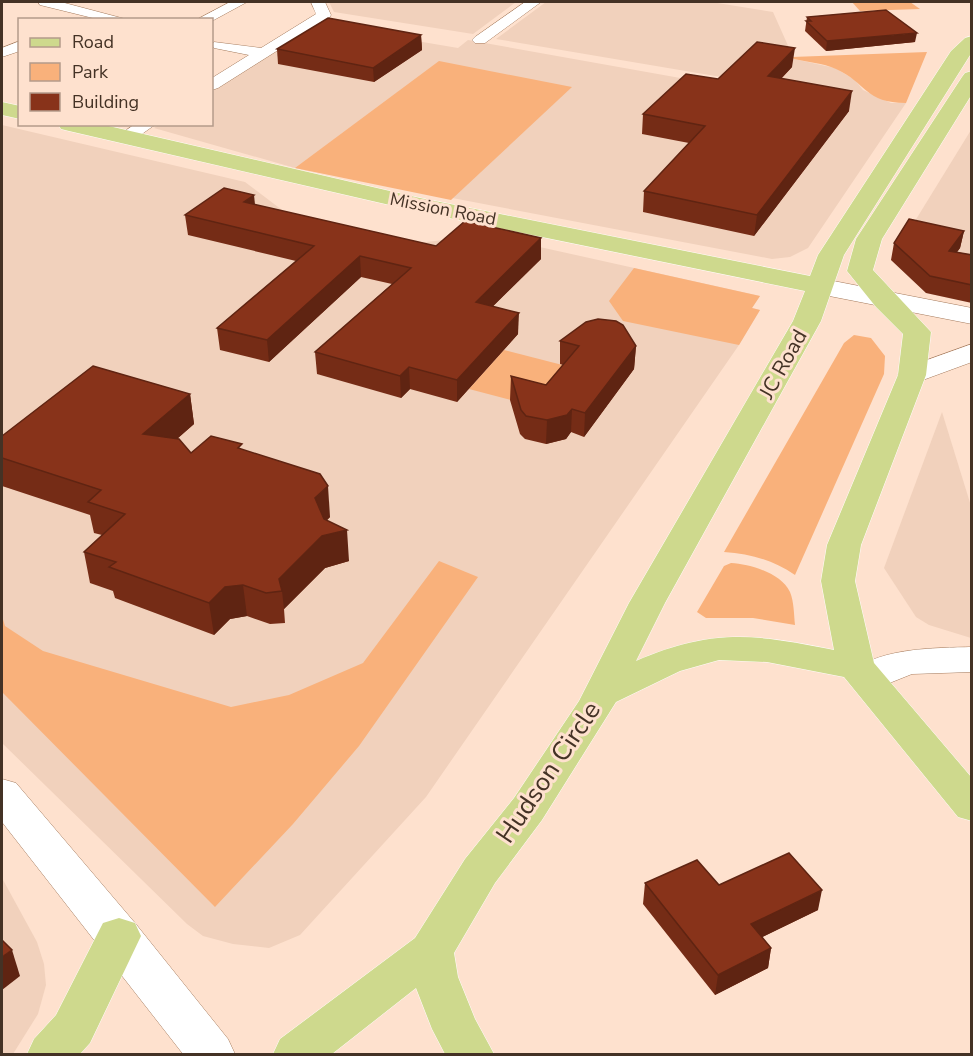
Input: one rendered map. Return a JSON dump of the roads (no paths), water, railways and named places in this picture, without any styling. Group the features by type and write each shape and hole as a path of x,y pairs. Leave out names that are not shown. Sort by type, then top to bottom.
{"main road":[{"name":"JC Road","path":"602,693 647,603 807,321 831,255 961,51 972,42"},
{"path":"972,77 869,239 860,271 885,301 917,332 912,375 844,545 838,582 862,673 972,806"},
{"path":"2,108 18,112"},
{"name":"Mission Road","path":"88,126 137,131 420,205 528,225 818,286"},
{"path":"818,286 885,301 972,316"},
{"path":"912,375 972,352"},
{"name":"Hudson Circle","path":"431,951 480,871 528,809 602,693 661,664 706,650 737,647 862,673"},
{"path":"862,673 907,662 972,659"},
{"path":"2,794 119,936 211,1054"},
{"path":"51,1054 73,1029 119,936"},
{"path":"297,1054 431,951 435,977 455,1029 470,1054"}],"street":[{"path":"45,2 114,18"},
{"path":"80,18 115,2"},
{"path":"207,18 240,2"},
{"path":"480,40 534,2"},
{"path":"213,84 263,53 321,8"},
{"path":"219,45 263,53"},
{"path":"2,53 18,46"}]}
